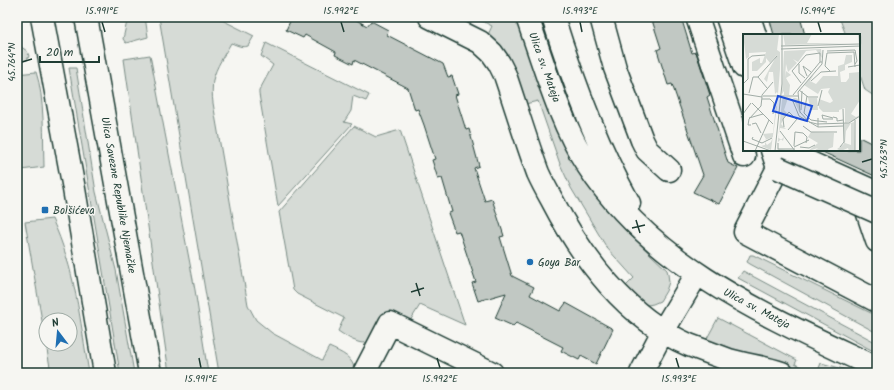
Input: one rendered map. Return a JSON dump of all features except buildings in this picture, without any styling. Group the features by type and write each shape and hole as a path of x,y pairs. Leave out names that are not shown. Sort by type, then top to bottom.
{"street":[{"path":"42,17 74,189 105,373"},
{"name":"Ulica Savezne Republike Njemačke","path":"86,17 150,373"},
{"path":"430,17 480,42 492,53 499,63 505,75 539,174 572,236 588,259 620,296 646,319 663,331 688,344 730,360 782,373"},
{"name":"Ulica sv. Mateja","path":"527,17 562,114 578,148 605,190 621,208 664,249 697,274 777,320 877,368"},
{"name":"Ulica sv. Mateja","path":"553,17 597,140 646,233"},
{"path":"600,17 615,68 642,140 647,150 669,170"},
{"path":"697,17 744,156"},
{"path":"727,17 743,64"},
{"path":"749,17 755,34"},
{"path":"793,151 795,156 867,188 877,241"},
{"path":"877,212 775,159 764,196 745,232 877,301"},
{"path":"641,373 663,331 697,274"},
{"path":"364,373 390,323 492,373"}],"shaded area":[{"path":"128,17 145,17 148,37 126,43 123,39"},
{"path":"159,17 216,17 254,36 246,47 231,43 216,70 212,89 213,103 248,305 256,320 272,333 322,360 329,347 338,351 350,359 355,373 343,373 335,370 333,373 219,373"},
{"path":"474,17 521,17 605,206 629,234 667,270 669,282 660,301 648,305 636,300 626,286 634,278 607,248 571,188 560,164 538,101 525,104 487,37 492,26"},
{"path":"535,17 541,17 558,65 597,156 581,141"},
{"path":"839,17 877,17 877,98 865,90 860,75 860,34 846,34"},
{"path":"266,43 369,95 366,101 353,96 351,111 344,122 352,124 278,206 259,94 259,91 273,65 261,56"},
{"path":"17,44 27,51 29,56 27,60 17,62"},
{"path":"150,55 195,290 208,373 169,373 124,59"},
{"path":"69,68 76,68 96,192 116,270 134,373 120,373"},
{"path":"36,72 41,94 44,167 21,170 17,168 17,74"},
{"path":"354,126 376,137 400,130 465,325 420,305 410,321 386,312 373,338 364,343 358,342 350,339 338,331 344,318 297,294 293,290 279,212"},
{"path":"52,219 66,256 76,294 89,373 51,373 47,352 78,352 78,312 40,312 25,222"},
{"path":"750,255 753,255 877,316 877,333 750,264 747,262"},
{"path":"743,271 877,343 877,353 738,278"},
{"path":"718,318 797,360 795,364 813,373 806,373 704,344"},
{"path":"821,363 859,373 817,373"}],"place":[{"name":"Bolšićeva","path":"45,210"},
{"name":"Goya Bar","path":"530,262"}]}
